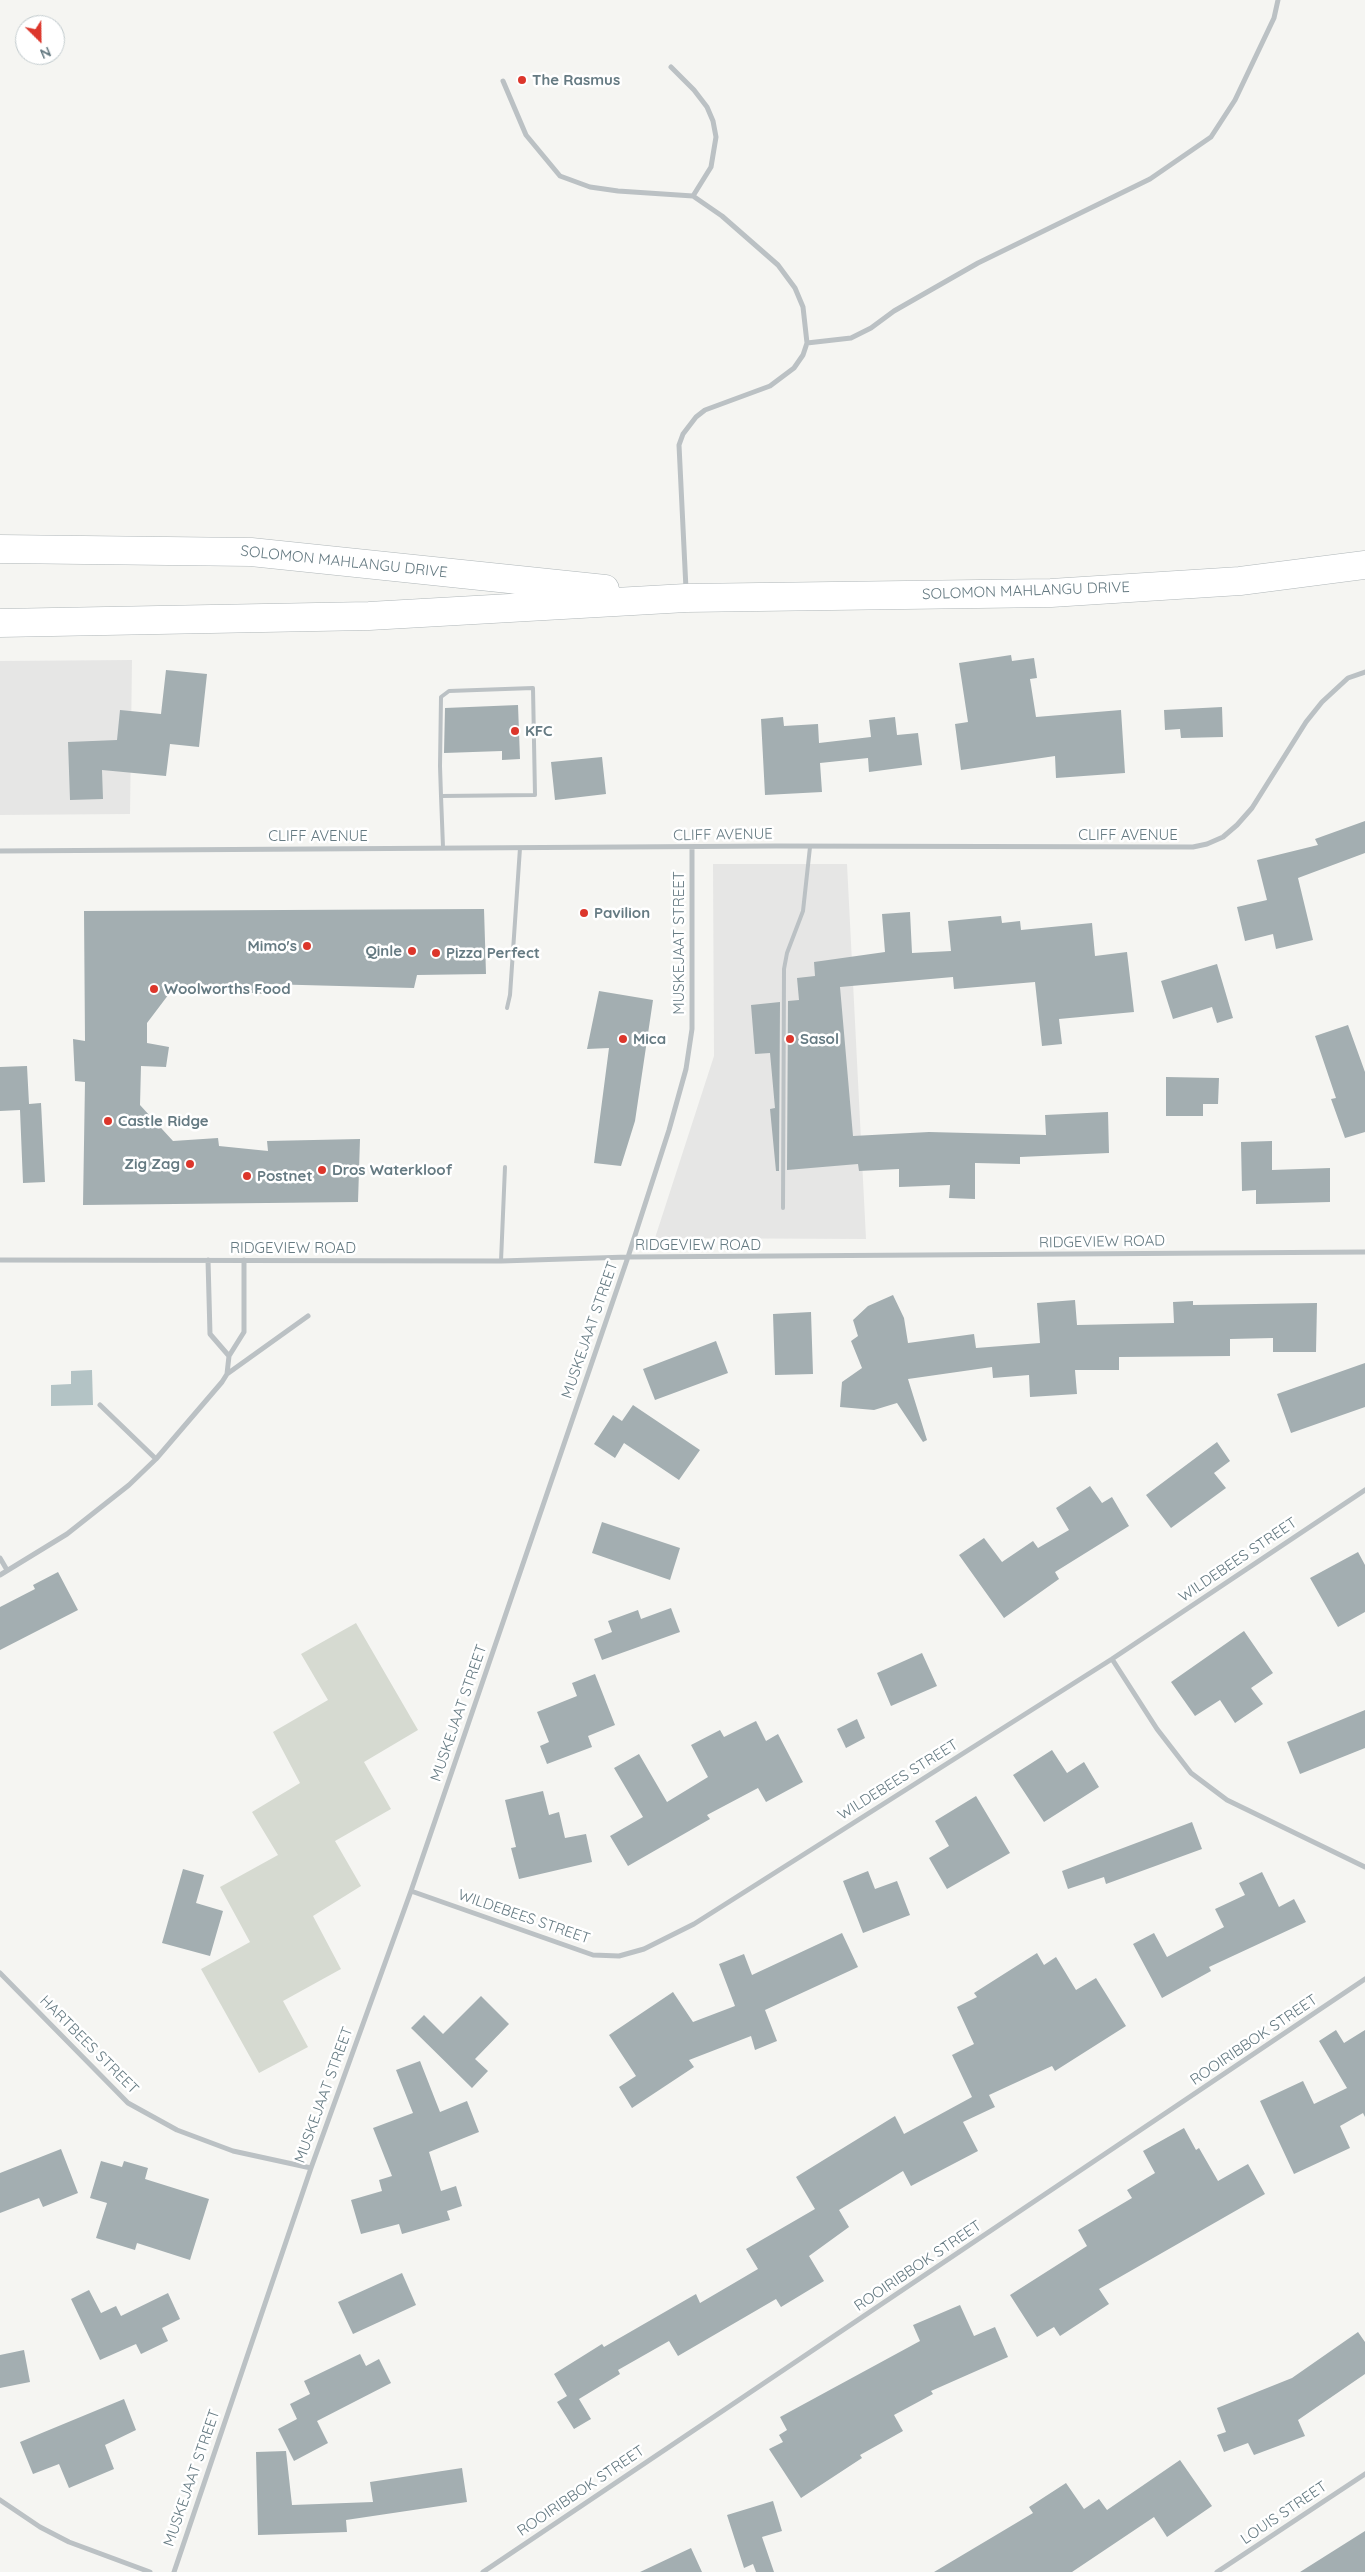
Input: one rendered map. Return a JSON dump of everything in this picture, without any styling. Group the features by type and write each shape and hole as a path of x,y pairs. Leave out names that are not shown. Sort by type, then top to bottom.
{"main road":[{"name":"SOLOMON MAHLANGU DRIVE","path":"0,549 251,552 686,598"},
{"name":"SOLOMON MAHLANGU DRIVE","path":"0,623 369,616 686,598 1051,593 1240,581 1365,565"}],"street":[{"path":"806,343 851,338 871,328 894,311 978,263 1150,179 1212,137 1235,100 1274,18 1278,0"},
{"path":"671,68 694,90 707,107 713,121 716,137 711,167 693,196"},
{"path":"503,81 526,135 560,176 590,187 608,190 693,196 722,216 784,273 795,288 803,307 806,343 803,355 784,378 770,386 705,410 696,417 683,434 679,446 686,598"},
{"name":"CLIFF AVENUE","path":"0,850 443,847 1193,847 1207,844 1223,837 1252,808 1306,722 1322,702 1348,678 1365,672"},
{"name":"MUSKEJAAT STREET","path":"174,2572 311,2168 411,1891 628,1257 686,1069 692,1030 692,848"},
{"name":"RIDGEVIEW ROAD","path":"0,1260 501,1261 628,1257 1365,1252"},
{"path":"208,1260 210,1334 229,1356"},
{"path":"0,1575 67,1534 130,1485 156,1459 222,1382 226,1374 229,1356 244,1332 244,1260"},
{"path":"226,1374 308,1316"},
{"path":"100,1405 156,1459"},
{"name":"WILDEBEES STREET","path":"411,1891 593,1954 619,1956 644,1949 694,1924 1112,1659 1365,1490"},
{"path":"0,1558 7,1570"},
{"path":"1112,1659 1157,1729 1191,1773 1227,1800 1365,1867"},
{"name":"HARTBEES STREET","path":"0,1973 128,2103 177,2130 233,2151 311,2168"},
{"name":"ROOIRIBBOK STREET","path":"483,2572 1365,1978"},
{"name":"LOUIS STREET","path":"1217,2572 1365,2474"},
{"path":"0,2500 40,2527 68,2542 150,2572"}],"lane":[{"path":"441,796 535,795 533,688 449,691 441,697 441,796 443,847"},
{"path":"783,1208 784,969 787,954 803,911 810,847"},
{"path":"507,1008 510,995 520,848"},
{"path":"501,1261 505,1167"}],"shaded area":[{"path":"132,660 130,814 0,815 0,661"},
{"path":"713,864 847,864 866,1239 655,1238 714,1056"},
{"path":"92,1370 93,1405 51,1406 51,1385 71,1384 71,1371"},
{"path":"356,1623 418,1730 364,1762 391,1809 335,1841 361,1886 313,1916 341,1969 283,2001 308,2047 259,2073 201,1969 250,1942 220,1887 278,1855 252,1812 300,1783 273,1732 328,1700 301,1654"}],"building":[{"path":"1011,655 1012,661 1034,658 1037,678 1030,679 1036,717 1121,710 1125,773 1056,778 1055,756 961,770 955,724 968,722 959,663"},
{"path":"166,670 207,674 199,747 170,744 166,776 102,770 103,799 70,800 68,742 117,740 120,710 161,714"},
{"path":"518,705 520,759 502,760 502,751 444,753 445,708"},
{"path":"1222,707 1223,737 1181,738 1180,729 1165,730 1164,710"},
{"path":"783,717 784,726 818,724 819,743 871,737 869,720 895,717 897,735 918,733 922,765 869,772 868,758 820,763 822,792 765,795 761,719"},
{"path":"602,757 606,794 555,800 551,762"},
{"path":"1365,821 1365,853 1298,878 1313,940 1276,949 1273,934 1245,941 1237,907 1267,900 1257,860 1318,845 1315,839"},
{"path":"484,909 486,974 417,975 414,988 265,984 264,994 175,986 147,1023 147,1043 169,1047 166,1067 141,1066 140,1105 173,1141 218,1138 219,1146 268,1151 267,1141 360,1139 358,1202 83,1205 85,1082 75,1081 73,1039 85,1041 84,911"},
{"path":"910,912 912,953 951,951 948,921 1001,916 1002,923 1020,921 1021,930 1092,923 1095,956 1127,952 1134,1012 1059,1019 1062,1044 1042,1046 1035,982 954,989 953,977 840,987 853,1136 929,1132 1046,1135 1045,1115 1108,1112 1109,1153 1020,1157 1020,1164 975,1163 975,1199 949,1198 950,1185 899,1187 899,1169 859,1171 858,1164 787,1170 788,1001 799,1000 797,978 815,976 814,962 885,952 882,914"},
{"path":"1217,964 1233,1018 1217,1023 1212,1007 1173,1019 1161,981"},
{"path":"599,991 653,1000 635,1121 621,1166 594,1163 609,1048 587,1049"},
{"path":"780,1002 779,1171 776,1171 770,1109 775,1108 770,1053 755,1054 751,1005"},
{"path":"1348,1025 1365,1072 1365,1132 1345,1138 1331,1099 1336,1098 1315,1036"},
{"path":"27,1066 29,1104 41,1103 45,1182 23,1183 20,1110 0,1111 0,1067"},
{"path":"1166,1077 1219,1078 1218,1104 1203,1104 1203,1116 1166,1116"},
{"path":"1272,1141 1272,1170 1330,1168 1330,1202 1256,1204 1256,1190 1242,1191 1241,1142"},
{"path":"893,1295 904,1318 908,1343 974,1334 976,1348 1040,1343 1037,1303 1075,1300 1077,1325 1174,1323 1173,1302 1193,1301 1193,1305 1317,1303 1316,1352 1273,1352 1273,1338 1230,1339 1230,1356 1119,1357 1119,1370 1075,1370 1077,1394 1030,1397 1029,1375 993,1378 992,1367 908,1379 927,1440 923,1442 897,1403 874,1410 840,1407 842,1382 862,1368 851,1341 858,1336 853,1320 868,1306"},
{"path":"811,1312 813,1374 775,1375 773,1314"},
{"path":"716,1341 728,1373 655,1400 643,1369"},
{"path":"1365,1363 1365,1407 1291,1433 1277,1394"},
{"path":"633,1405 700,1450 679,1480 624,1443 615,1458 594,1444 613,1415 622,1421"},
{"path":"1217,1442 1230,1461 1214,1473 1226,1488 1171,1528 1146,1495"},
{"path":"1090,1486 1102,1503 1112,1497 1129,1526 1055,1572 1059,1579 1004,1618 959,1555 984,1538 1002,1562 1033,1541 1038,1548 1069,1530 1056,1508"},
{"path":"602,1522 680,1548 670,1580 592,1553"},
{"path":"1358,1552 1365,1565 1365,1612 1338,1627 1310,1578"},
{"path":"58,1572 78,1610 0,1650 0,1607 35,1589 33,1585"},
{"path":"671,1608 680,1632 602,1660 594,1639 612,1632 608,1621 638,1610 641,1619"},
{"path":"1244,1631 1273,1673 1251,1688 1263,1704 1235,1723 1220,1700 1195,1716 1171,1682"},
{"path":"922,1653 937,1686 891,1706 877,1673"},
{"path":"595,1674 615,1725 588,1736 592,1747 547,1764 540,1746 549,1742 537,1712 577,1696 572,1683"},
{"path":"1365,1710 1365,1748 1300,1774 1287,1742"},
{"path":"857,1719 865,1738 846,1748 837,1729"},
{"path":"756,1721 766,1741 778,1734 803,1782 766,1802 758,1788 707,1815 710,1819 628,1866 610,1836 643,1817 614,1768 639,1754 667,1802 708,1777 691,1745 720,1730 724,1737"},
{"path":"1052,1750 1067,1773 1084,1762 1099,1787 1044,1822 1013,1775"},
{"path":"543,1791 549,1815 559,1812 565,1838 586,1834 592,1862 519,1879 511,1848 516,1847 505,1800"},
{"path":"976,1796 1010,1853 947,1889 929,1858 949,1846 935,1821"},
{"path":"1192,1822 1202,1849 1106,1884 1104,1877 1068,1889 1062,1871"},
{"path":"183,1869 204,1875 196,1903 223,1911 210,1956 162,1943"},
{"path":"868,1871 875,1889 897,1881 910,1915 863,1933 843,1881"},
{"path":"1262,1872 1279,1907 1294,1899 1306,1922 1209,1967 1211,1971 1162,1998 1133,1944 1154,1933 1167,1957 1224,1927 1215,1909 1245,1895 1239,1883"},
{"path":"842,1933 858,1967 765,2010 777,2041 755,2050 751,2036 689,2060 694,2067 632,2108 619,2087 636,2076 609,2035 673,1992 693,2022 735,2006 719,1964 744,1954 752,1975"},
{"path":"1037,1953 1044,1965 1056,1957 1076,1990 1096,1978 1126,2026 1055,2071 1052,2066 989,2095 995,2107 963,2122 978,2151 911,2186 903,2171 839,2210 849,2227 809,2256 824,2281 781,2307 776,2299 678,2356 669,2341 618,2370 620,2374 579,2399 591,2419 574,2429 557,2402 567,2396 554,2374 602,2344 604,2347 696,2294 700,2303 758,2269 746,2249 815,2209 796,2177 895,2116 904,2134 972,2097 952,2055 974,2044 957,2007 977,1997 974,1993"},
{"path":"481,1996 509,2024 475,2059 488,2071 472,2088 411,2028 424,2015 443,2034"},
{"path":"1336,2030 1344,2043 1365,2030 1365,2117 1363,2113 1340,2126 1350,2148 1294,2174 1260,2101 1303,2081 1314,2104 1347,2088 1319,2041"},
{"path":"420,2061 440,2112 467,2101 479,2132 429,2152 441,2191 456,2186 462,2206 447,2211 450,2220 402,2234 399,2224 361,2234 351,2200 382,2191 379,2180 392,2176 373,2128 413,2113 396,2070"},
{"path":"1184,2128 1196,2150 1199,2148 1218,2181 1248,2164 1265,2194 1099,2289 1109,2304 1060,2336 1054,2327 1037,2337 1010,2295 1087,2246 1078,2230 1132,2198 1127,2190 1155,2173 1143,2151"},
{"path":"61,2149 78,2193 43,2207 39,2198 0,2213 0,2173"},
{"path":"101,2161 122,2167 124,2161 148,2168 145,2179 209,2199 190,2260 137,2243 135,2250 96,2238 107,2203 90,2198"},
{"path":"402,2273 416,2305 353,2334 338,2302"},
{"path":"89,2290 101,2313 116,2306 121,2316 168,2293 180,2319 162,2328 168,2341 141,2354 136,2344 100,2360 71,2299"},
{"path":"960,2305 974,2336 995,2327 1008,2357 931,2391 933,2394 894,2415 903,2431 860,2455 862,2458 801,2498 769,2449 783,2442 779,2435 787,2430 780,2417 920,2341 913,2325"},
{"path":"1358,2332 1365,2342 1365,2374 1298,2420 1305,2436 1254,2455 1248,2443 1224,2452 1217,2435 1226,2432 1217,2408 1292,2378"},
{"path":"24,2350 30,2382 0,2388 0,2355"},
{"path":"360,2354 366,2366 379,2359 391,2383 317,2421 328,2443 294,2461 278,2429 297,2419 290,2404 310,2394 304,2381"},
{"path":"124,2399 136,2430 105,2445 114,2469 69,2488 59,2464 33,2474 20,2442"},
{"path":"286,2451 292,2505 373,2502 370,2482 462,2468 467,2502 346,2520 347,2532 258,2535 256,2452"},
{"path":"1180,2460 1212,2506 1167,2537 1154,2517 1072,2572 934,2572 1033,2513 1029,2507 1066,2483 1084,2509 1099,2499 1107,2510"},
{"path":"773,2501 782,2531 762,2537 774,2572 756,2572 753,2564 744,2568 727,2515"},
{"path":"1365,2531 1365,2572 1300,2572"},
{"path":"691,2548 702,2572 640,2572"}],"place":[{"name":"The Rasmus","path":"522,80"},
{"name":"KFC","path":"515,731"},
{"name":"Pavilion","path":"584,913"},
{"name":"Mimo's","path":"307,946"},
{"name":"Qinle","path":"412,951"},
{"name":"Pizza Perfect","path":"436,953"},
{"name":"Woolworths Food","path":"154,989"},
{"name":"Mica","path":"623,1039"},
{"name":"Sasol","path":"790,1039"},
{"name":"Castle Ridge","path":"108,1121"},
{"name":"Zig Zag","path":"190,1164"},
{"name":"Dros Waterkloof","path":"322,1170"},
{"name":"Postnet","path":"247,1176"}]}
